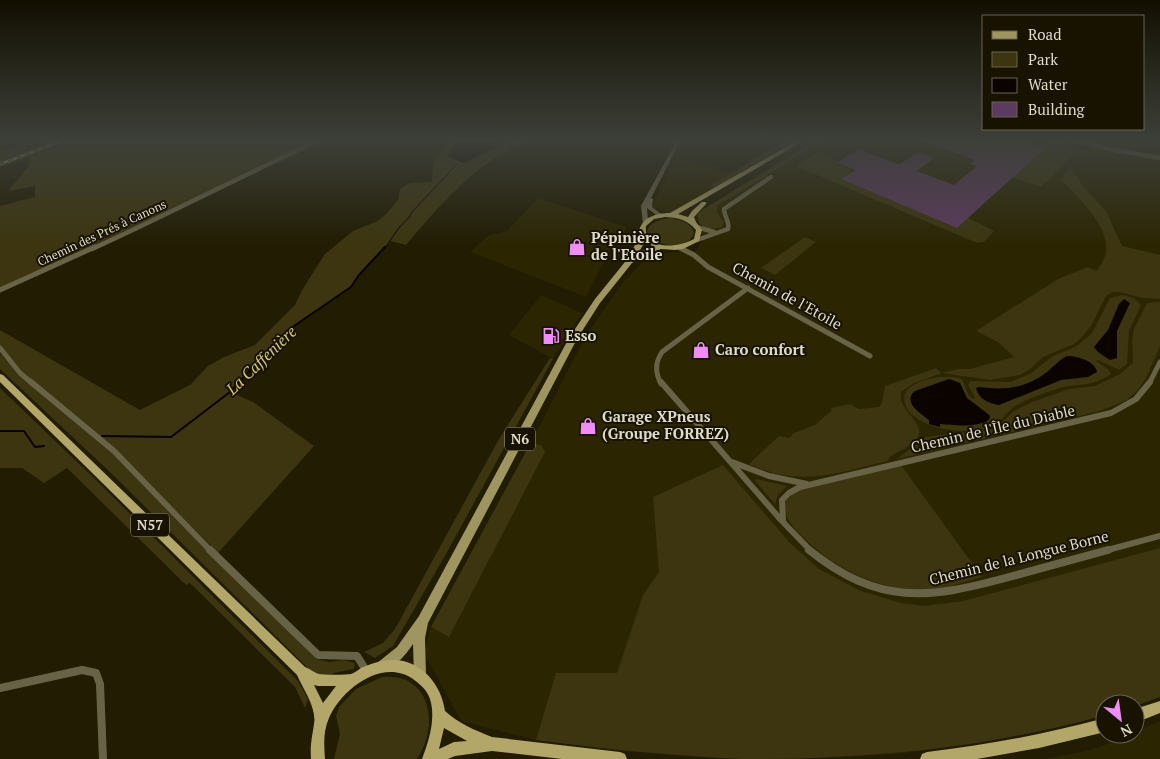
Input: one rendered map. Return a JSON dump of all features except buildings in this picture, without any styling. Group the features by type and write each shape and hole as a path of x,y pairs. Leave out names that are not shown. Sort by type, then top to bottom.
{"highway":[{"name":"N57","path":"0,377 301,671 318,680 352,680"},
{"path":"318,759 318,736 321,722 331,702 352,680 381,667 406,668 420,676 434,693 440,716 431,759"},
{"name":"N57","path":"301,671 318,708 321,722"},
{"path":"1145,712 1160,707"},
{"path":"440,716 449,725 458,730 492,744"},
{"path":"926,759 984,752 1062,737 1095,728"},
{"path":"431,759 454,749 492,744 620,759"}],"main road":[{"path":"645,222 681,212 742,175"},
{"path":"694,242 699,234 691,217 694,212 701,205 750,175"},
{"path":"672,215 695,225"},
{"name":"N6","path":"381,667 401,651 423,620 574,338 599,298 627,264 642,241 642,228 645,222"},
{"name":"N6","path":"643,236 661,247"},
{"name":"N6","path":"627,264 644,252 661,247 680,248 694,242"},
{"name":"N6","path":"420,676 419,638 423,620"}],"street":[{"name":"Chemin des Prés à Canons","path":"0,290 152,222 243,175"},
{"path":"645,222 644,206 661,175"},
{"path":"661,216 649,208 649,201 662,175"},
{"path":"694,255 694,242 729,227 723,211 727,205 770,177"},
{"path":"695,225 718,233"},
{"name":"Chemin de l'Etoile","path":"680,248 694,255 708,267 870,356"},
{"name":"Chemin de la Longue Borne","path":"748,288 662,352 655,364 656,375 660,383 784,523 820,559 847,576 884,590 912,595 934,594 960,590 1160,536"},
{"path":"0,348 20,373 114,450 216,556 318,655 332,658 344,655 357,656 367,672"},
{"name":"Chemin de l'Île du Diable","path":"784,523 781,512 782,499 791,490 808,484 1111,413 1128,405 1141,395 1152,382 1160,362"},
{"name":"Chemin de l'Île du Diable","path":"728,460 761,475 783,481 808,484"},
{"path":"0,688 82,670 96,673 100,684 103,759"}],"shaded area":[{"path":"667,175 728,175 711,186 714,188 676,212 667,213 652,207"},
{"path":"767,175 1160,175 1160,697 1145,702 1145,694 1095,694 1095,718 973,744 897,754 794,759 743,759 621,751 536,740 461,721 424,653 431,627 529,446 585,337 624,281 647,257 655,254 696,251 702,240 702,226 706,229 717,212 717,206"},
{"name":"Pépinière de l'Etoile","path":"538,198 627,227 611,248 586,297 470,252 489,235 507,231"},
{"path":"541,295 582,313 553,359 509,335"},
{"path":"1160,721 1160,759 1046,759 1090,750 1107,744 1145,744 1145,728"}],"green space":[{"path":"21,175 245,175 0,290 0,206 35,197 35,186 8,191"},
{"path":"432,175 472,175 439,207 406,245 391,241 359,275 351,287 288,330 265,358 250,370 230,392 253,402 314,446 218,553 116,450 23,373 0,345 0,330 140,410 190,385 208,366 224,357 255,345 295,305 302,290 325,254 353,231 378,221 398,200 400,189 410,183 432,182"},
{"path":"727,175 735,175 714,188 710,186"},
{"path":"758,175 767,175 717,206 717,212 724,222 721,228 706,229 699,223 697,215"},
{"path":"818,175 846,175 841,179 955,227 967,217 994,231 984,242 977,243"},
{"path":"1014,175 1053,175 1041,187 1012,177"},
{"path":"1064,175 1077,175 1082,185 1106,211 1122,246 1160,255 1160,299 1143,298 1113,292 1106,296 1091,326 1081,338 1074,344 1043,357 1029,370 1020,375 990,380 942,373 914,383 901,392 901,399 916,423 919,434 916,440 890,457 888,461 835,474 802,477 768,471 749,464 779,436 789,438 794,433 815,425 832,410 830,408 850,404 859,409 879,407 882,403 885,386 936,368 941,373 958,369 970,369 1014,357 998,342 976,331 1058,279 1088,267 1097,271 1106,253 1106,243 1098,223 1084,203 1061,180"},
{"path":"670,218 688,224 693,229 694,233 691,239 685,243 671,246 656,241 651,237 647,231 653,223"},
{"path":"805,237 816,242 775,275 761,268"},
{"path":"1122,295 1134,298 1141,305 1129,331 1127,364 1119,370 1098,360 1096,361 1109,370 1111,374 1108,376 1093,383 1062,387 1029,399 1012,408 993,426 972,431 948,430 936,427 915,417 908,410 904,399 906,391 919,382 941,377 962,379 969,396 973,399 975,398 968,385 970,381 1010,382 1030,374 1053,356 1077,346 1092,333 1110,298"},
{"path":"1160,302 1160,346 1146,378 1138,390 1127,400 1100,411 897,459 926,437 995,429 1014,411 1032,402 1069,389 1095,386 1120,374 1133,363 1132,340 1134,329 1147,303"},
{"path":"0,353 19,374 111,452 316,659 329,662 344,660 355,663 354,669 333,673 332,676 319,675 310,670 111,473 0,369"},
{"path":"550,358 553,359 393,646 375,658 364,652 383,643 395,629 499,439"},
{"path":"0,388 96,480 298,681 308,699 305,708 295,687 190,583 186,585 67,468 44,483 22,468 0,468"},
{"path":"536,444 542,446 545,452 449,637 431,627 529,446"},
{"path":"723,465 789,542 819,569 861,591 901,603 925,606 963,601 1160,548 1160,697 1145,702 1145,694 1095,694 1095,718 1072,724 970,744 867,755 799,759 742,759 639,752 536,740 556,673 617,673 643,595 659,572 653,497"},
{"path":"901,465 982,577 932,590 914,590 883,585 853,573 826,557 794,528 786,516 786,500 797,490"},
{"path":"756,479 787,486 778,495 775,504 756,482"},
{"path":"382,677 399,678 411,683 421,692 429,717 428,732 424,746 417,759 334,759 340,734 336,716 339,707 356,689"}],"water":[{"path":"1124,299 1130,303 1117,331 1117,358 1110,360 1094,347 1108,330 1119,304"},
{"path":"1067,356 1090,362 1097,372 1088,377 1061,380 999,405 985,400 977,392 976,388 979,387 1003,388 1026,384 1044,375"},
{"path":"949,379 960,383 967,398 990,416 989,420 972,425 940,424 940,427 929,424 929,420 917,411 910,399 915,391"}],"waterway":[{"name":"La Caffenière","path":"384,249 412,212 446,175"},
{"name":"La Caffenière","path":"102,436 171,437 230,392 250,370 265,358 288,330 351,287 359,275 385,247"},
{"name":"La Caffenière","path":"0,431 24,431 35,447 44,446"}],"place":[{"name":"Pépinière de l'Etoile","path":"577,247"},
{"name":"Esso","path":"551,336"},
{"name":"Caro confort","path":"701,350"},
{"name":"Garage XPneus (Groupe FORREZ)","path":"588,426"}]}
